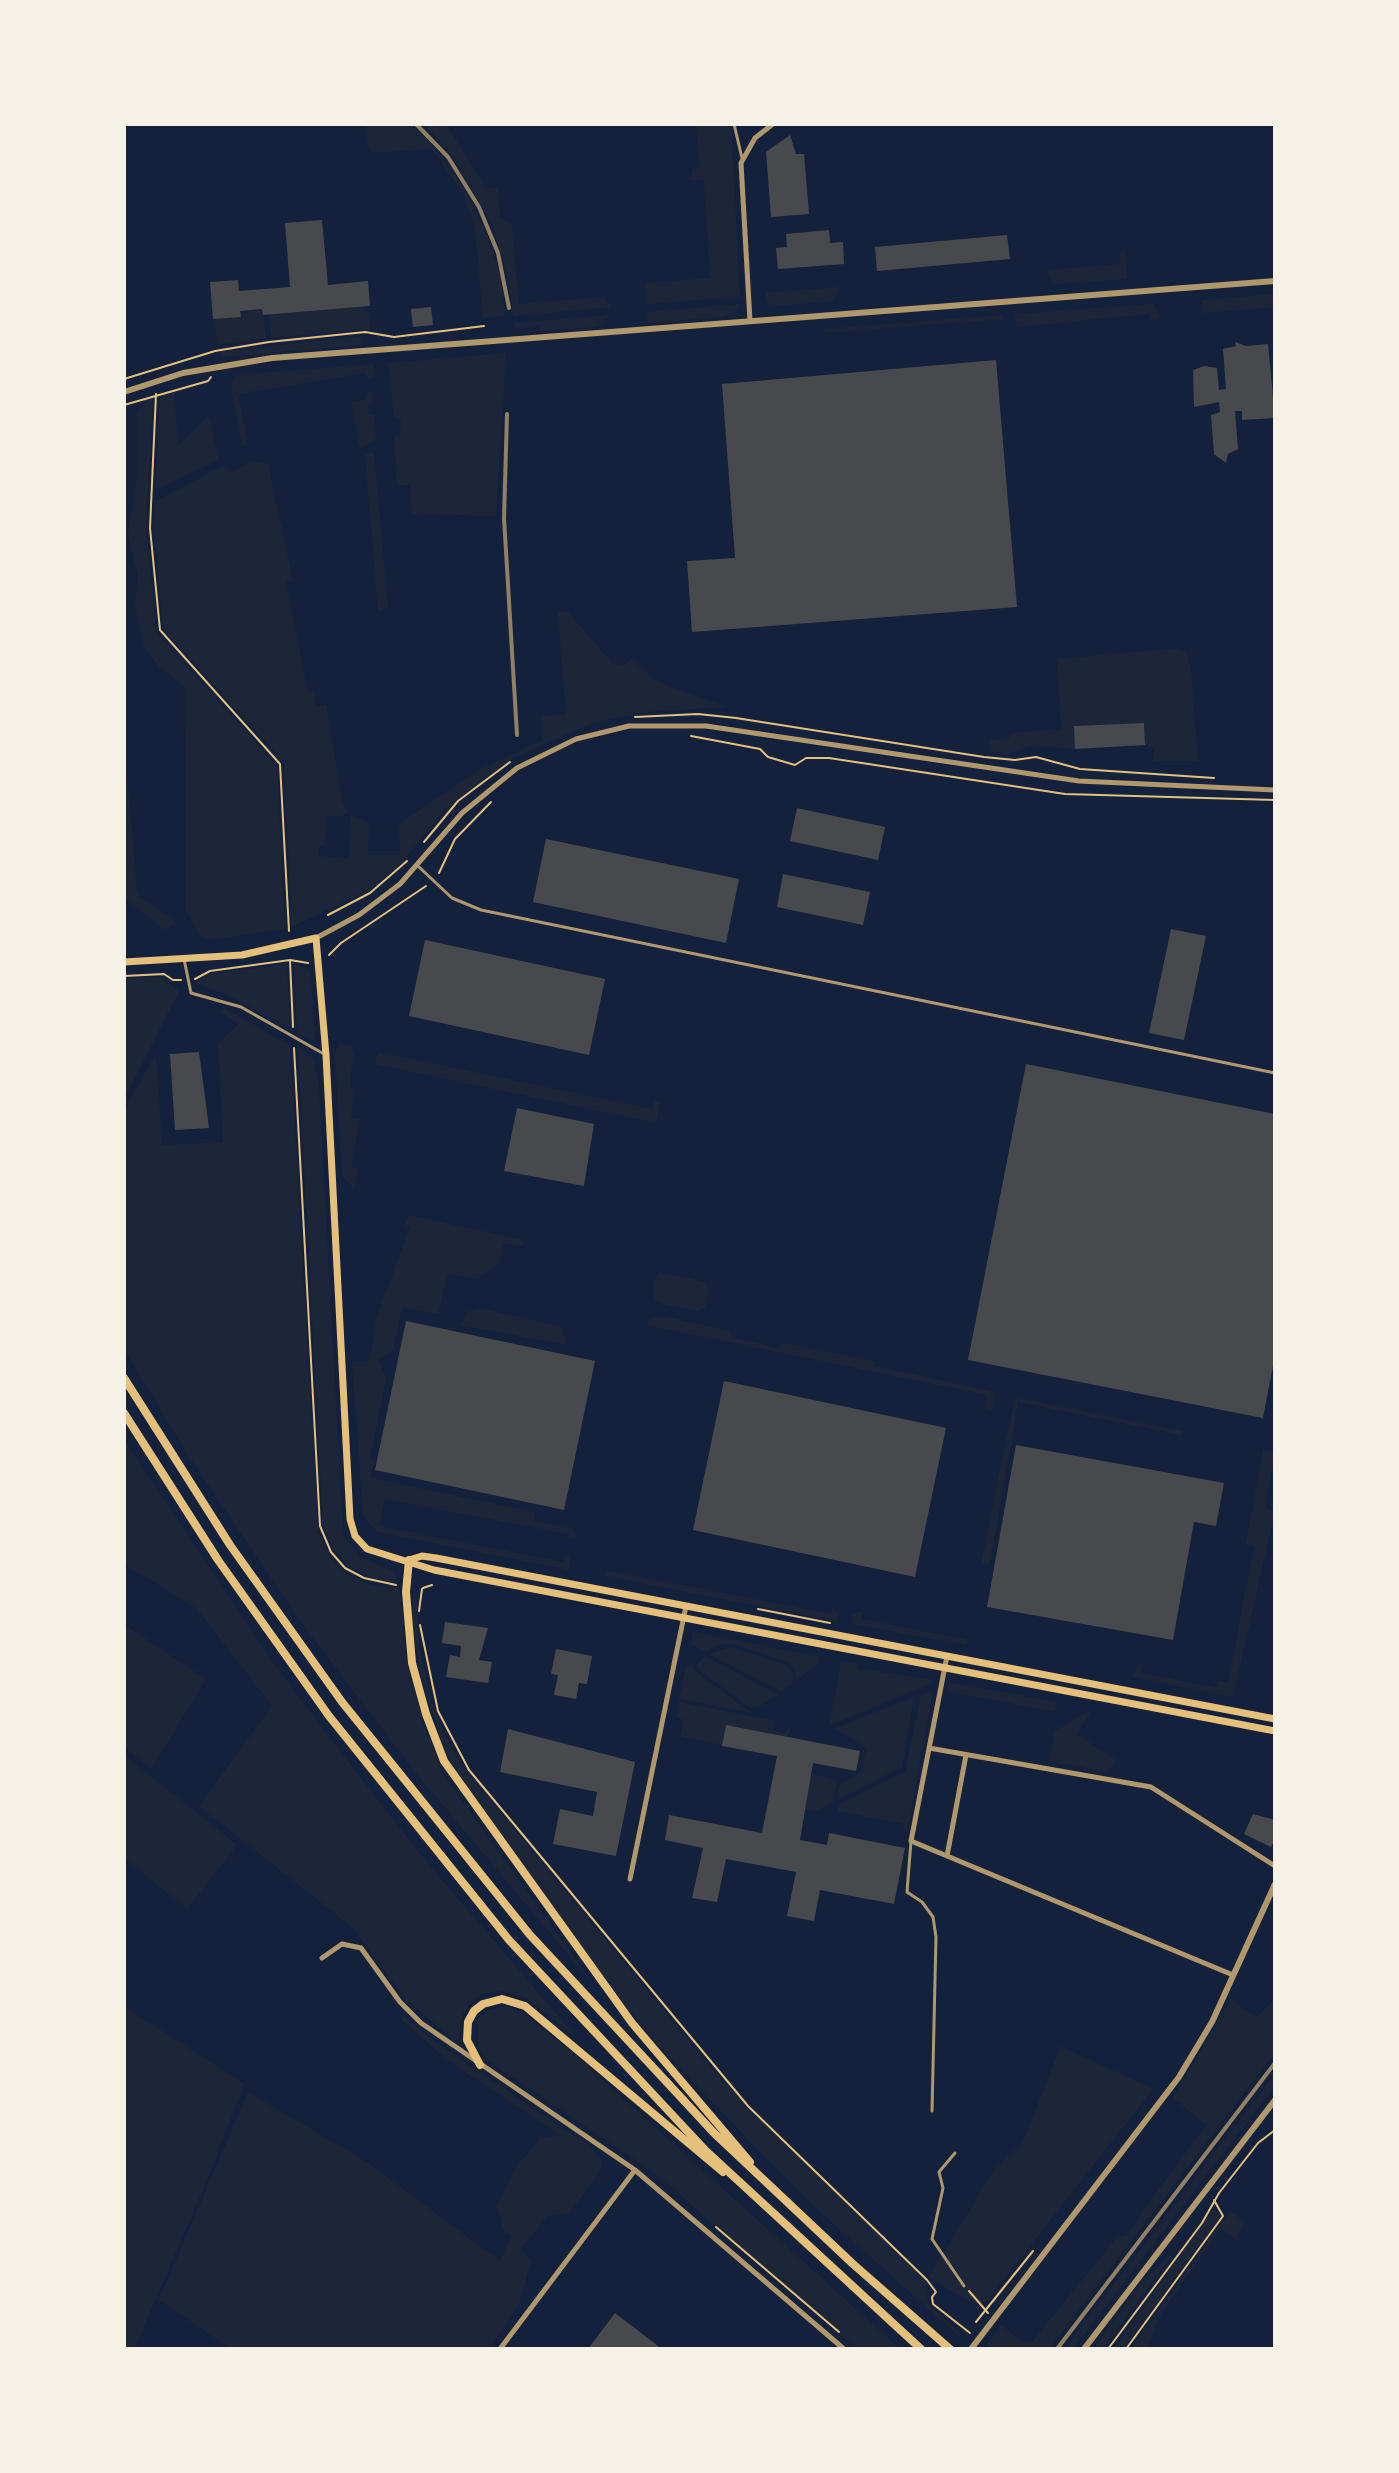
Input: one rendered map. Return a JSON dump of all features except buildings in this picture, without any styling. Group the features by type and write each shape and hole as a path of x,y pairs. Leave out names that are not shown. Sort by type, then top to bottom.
{"highway":[{"path":"124,1378 230,1545 408,1789 593,2006 768,2185 950,2349"},
{"path":"124,1413 273,1639 387,1792 573,2012 752,2195 921,2349"},
{"path":"409,1560 406,1592 412,1663 444,1761 632,2023 717,2120 768,2185"},
{"path":"480,2065 467,2040 468,2022 474,2011 483,2004 502,1999 525,2006 684,2144 752,2195"}],"main road":[{"path":"124,962 251,954 316,938 326,1055 350,1523 356,1539 367,1549 409,1560 420,1567 1275,1731"},
{"path":"409,1560 422,1556 491,1568 1275,1719"},
{"path":"488,1580 491,1568"}],"street":[{"path":"750,321 742,158 755,138 773,124"},
{"path":"124,392 168,376 272,358 1275,281"},
{"path":"316,938 374,905 419,867 462,813 517,768 576,739 638,725 706,726 1079,781 1275,790"},
{"path":"630,1879 686,1606"},
{"path":"947,1655 911,1841 1234,1975"},
{"path":"929,1748 1151,1787 1275,1866"},
{"path":"947,1856 966,1755"},
{"path":"971,2349 1168,2092 1202,2041 1275,1884"},
{"path":"322,1958 342,1944 361,1948 400,2002 421,2023 635,2170 844,2349"},
{"path":"1084,2349 1274,2102"},
{"path":"500,2349 635,2170"}],"lane":[{"path":"734,124 742,158"},
{"path":"419,867 452,898 481,910 1275,1073"},
{"path":"184,959 186,979 195,996 241,1007 326,1055"},
{"path":"911,1841 907,1892 922,1902 933,1917 936,1937 932,2111"},
{"path":"955,2153 939,2172 943,2188 932,2239 964,2286"}],"path":[{"path":"124,379 158,366 222,349 365,332 394,337 484,326"},
{"path":"124,405 208,381 217,366"},
{"path":"156,394 150,528 160,630 280,764 289,931"},
{"path":"625,718 657,714 736,718 997,759 1036,757 1080,769 1213,778"},
{"path":"690,735 760,749 768,757 795,765 806,758 829,758 1065,794 1275,800"},
{"path":"124,976 164,974 173,980 198,979 210,971 290,960 304,964 332,954 341,943 410,895 422,891 444,867 455,839 493,800"},
{"path":"422,844 452,807"},
{"path":"328,915 377,888 409,859"},
{"path":"290,960 294,1031"},
{"path":"294,1048 320,1526 327,1546 345,1568 364,1578 400,1586"},
{"path":"422,1589 432,1585"},
{"path":"417,1586 422,1589"},
{"path":"422,1589 419,1615 433,1695 449,1738 469,1770 565,1882 721,2076 927,2280 936,2292 932,2297 933,2304 971,2334"},
{"path":"1108,2349 1202,2223 1214,2200 1258,2143 1275,2130"},
{"path":"1126,2349 1223,2216 1214,2200"},
{"path":"711,2223 847,2339"},
{"path":"976,2322 1042,2241"},
{"path":"964,2286 993,2321"}],"shaded area":[{"path":"366,124 410,124 429,141 465,189 484,228 500,275 505,316 483,318 475,228 464,195 434,152 431,149 373,153 368,147"},
{"path":"424,124 446,124 486,188 498,188 500,217 512,224 519,304 603,297 612,307 513,316 510,289 493,226 454,157"},
{"path":"696,124 731,124 740,297 646,304 645,283 710,278 704,180 691,180 692,169 700,168"},
{"path":"1125,251 1127,279 1052,284 1047,270 1120,264 1120,252"},
{"path":"838,287 839,292 830,302 769,306 765,293"},
{"path":"1275,294 1275,307 1203,313 1201,300"},
{"path":"739,304 735,313 722,317 648,323 647,312"},
{"path":"1154,304 1159,317 1151,323 1149,314 1016,327 1015,314"},
{"path":"364,307 364,312 369,312 370,329 271,338 269,314"},
{"path":"262,309 266,338 218,345 213,319"},
{"path":"611,315 597,327 540,331 539,326 515,328 515,323"},
{"path":"1002,315 1003,319 824,333 824,329"},
{"path":"361,336 362,345 222,357 220,352"},
{"path":"506,353 496,516 412,514 410,485 397,485 394,437 400,435 401,418 394,418 388,363"},
{"path":"374,364 376,374 370,380 364,373 238,394 248,444 242,446 231,386 236,375"},
{"path":"174,391 178,446 209,416 219,460 155,490 160,395"},
{"path":"368,391 372,392 373,404 368,405 369,415 374,415 376,441 360,448 351,403 367,399"},
{"path":"153,397 146,528 156,631 277,766 285,929 208,940 201,937 186,911 185,687 158,666 144,647 135,606 138,576 128,534 137,478 137,413 146,400"},
{"path":"374,453 388,608 378,612 365,454"},
{"path":"252,461 268,464 293,581 286,582 307,689 315,694 316,706 326,705 342,800 348,812 343,816 327,817 324,845 318,847 319,856 349,858 350,817 355,816 369,823 368,855 400,855 399,824 479,770 542,740 541,716 566,714 558,612 567,611 613,664 624,665 632,659 654,680 726,707 646,712 593,723 515,757 444,810 405,859 369,890 292,927 284,762 163,629 154,529 155,501 223,466 230,473"},
{"path":"1179,648 1187,652 1191,671 1198,761 1153,761 1154,748 1145,745 1144,723 1075,726 1075,749 1033,746 1006,754 990,752 989,740 1009,739 1009,733 1061,729 1057,659"},
{"path":"124,737 137,894 176,922 165,930 124,898"},
{"path":"294,963 310,970 316,1042 297,1033"},
{"path":"287,964 290,1028 225,994 194,983 210,974"},
{"path":"160,977 179,991 124,1100 124,978"},
{"path":"224,1008 290,1045 318,1533 328,1554 345,1573 369,1584 400,1590 406,1658 424,1726 444,1776 597,1989 416,1773 298,1618 188,1455 124,1349 124,1112 156,1053 162,1145 223,1142 218,1043 239,1024 221,1012"},
{"path":"340,1044 353,1045 351,1053 354,1054 350,1079 350,1088 354,1089 351,1117 360,1119 353,1153 352,1168 358,1169 354,1189 342,1175 335,1051"},
{"path":"298,1045 314,1060 319,1088 343,1534 361,1558 395,1571 397,1583 374,1578 350,1567 334,1550 323,1526"},
{"path":"378,1052 652,1109 654,1101 661,1102 656,1123 375,1064"},
{"path":"409,1215 523,1240 524,1247 504,1243 499,1264 477,1279 448,1274 438,1314 402,1307 393,1350 379,1360 386,1379 370,1458 374,1460 371,1478 534,1512 534,1521 573,1528 577,1538 568,1539 568,1534 385,1499 379,1526 563,1562 565,1555 569,1556 570,1570 377,1532 363,1515 352,1362 369,1362 376,1319 410,1227 405,1225"},
{"path":"659,1272 706,1282 709,1290 705,1307 698,1311 658,1303 653,1295 653,1283"},
{"path":"480,1308 562,1327 566,1345 461,1325 469,1311"},
{"path":"663,1316 729,1331 735,1338 778,1348 782,1343 875,1361 875,1366 995,1392 992,1410 986,1408 987,1395 646,1325 650,1318"},
{"path":"1015,1397 1182,1431 1181,1435 1018,1402 990,1565 981,1564"},
{"path":"124,1440 277,1668 342,1754 425,1860 577,2038 525,1997 499,1991 481,1995 472,2001 463,2014 458,2039 453,2040 404,1997 353,1928 199,1806 272,1706 197,1609 124,1564"},
{"path":"1263,1450 1275,1453 1265,1507 1275,1512 1233,1697 1131,1677 1142,1665 1141,1673 1216,1688 1219,1681 1228,1682 1254,1546 1246,1544"},
{"path":"605,1570 831,1614 833,1606 839,1616 836,1621 604,1576"},
{"path":"413,1593 417,1595 419,1645 430,1696 445,1735 467,1772 720,2078 926,2282 928,2304 961,2334 959,2336 818,2210 762,2154 655,2042 589,1958 466,1786 446,1753 420,1673 413,1624"},
{"path":"863,1611 862,1619 968,1640 966,1645 852,1624 852,1614"},
{"path":"124,1624 206,1679 151,1769 124,1747"},
{"path":"693,1632 820,1657 819,1663 796,1681 794,1666 786,1661 734,1644 716,1645 706,1652 691,1644"},
{"path":"730,1647 787,1665 792,1673 792,1684 782,1692 709,1654"},
{"path":"705,1656 778,1695 759,1707 750,1708 698,1669 697,1664"},
{"path":"841,1661 857,1664 857,1668 936,1681 829,1726"},
{"path":"693,1664 696,1672 752,1713 679,1699 686,1666"},
{"path":"949,1682 1057,1702 1055,1712 947,1691"},
{"path":"933,1690 907,1833 904,1832 904,1824 837,1811 839,1805 905,1772 921,1695"},
{"path":"914,1697 902,1767 837,1800 840,1786 862,1770 866,1748 835,1728"},
{"path":"679,1702 776,1721 773,1731 785,1733 792,1724 787,1737 726,1725 722,1745 680,1736 684,1720 676,1717"},
{"path":"1092,1709 1077,1734 1116,1760 1107,1772 1049,1761 1055,1731"},
{"path":"124,1755 237,1845 187,1909 124,1858"},
{"path":"811,1773 837,1781 833,1802 815,1811 805,1809"},
{"path":"1275,1998 1275,2053 1049,2349 994,2349 987,2344 1001,2325 1022,2341 1032,2342 1118,2236 1125,2236 1136,2224 1206,2125 1173,2098 1231,1999 1256,2018"},
{"path":"124,2006 244,2084 210,2173 134,2349 124,2349"},
{"path":"506,2006 526,2015 582,2061 900,2349 857,2349 656,2174 487,2060 478,2049 478,2018 488,2010"},
{"path":"401,2014 441,2046 590,2146 602,2162 601,2170 569,2213 547,2216 521,2249 531,2260 519,2305 489,2349 231,2349 159,2300 248,2092 367,2162 500,2261 511,2236 503,2229 497,2206 516,2167 541,2137 561,2136 448,2061 402,2020"},
{"path":"1061,2046 1153,2089 986,2302 970,2302 929,2277 995,2168 1023,2142"},
{"path":"1275,2074 1275,2086 1073,2349 1064,2349"},
{"path":"1214,2208 1220,2217 1123,2349 1113,2349"},
{"path":"1230,2211 1245,2222 1236,2239 1220,2229 1159,2317 1147,2349 1130,2349"},
{"path":"1169,2255 1171,2257 1103,2349 1094,2349 1139,2285"}],"railway":[{"path":"416,124 448,157 479,207 498,253 509,308"},
{"path":"507,414 504,518 517,735"},
{"path":"1057,2349 1275,2063"}]}
